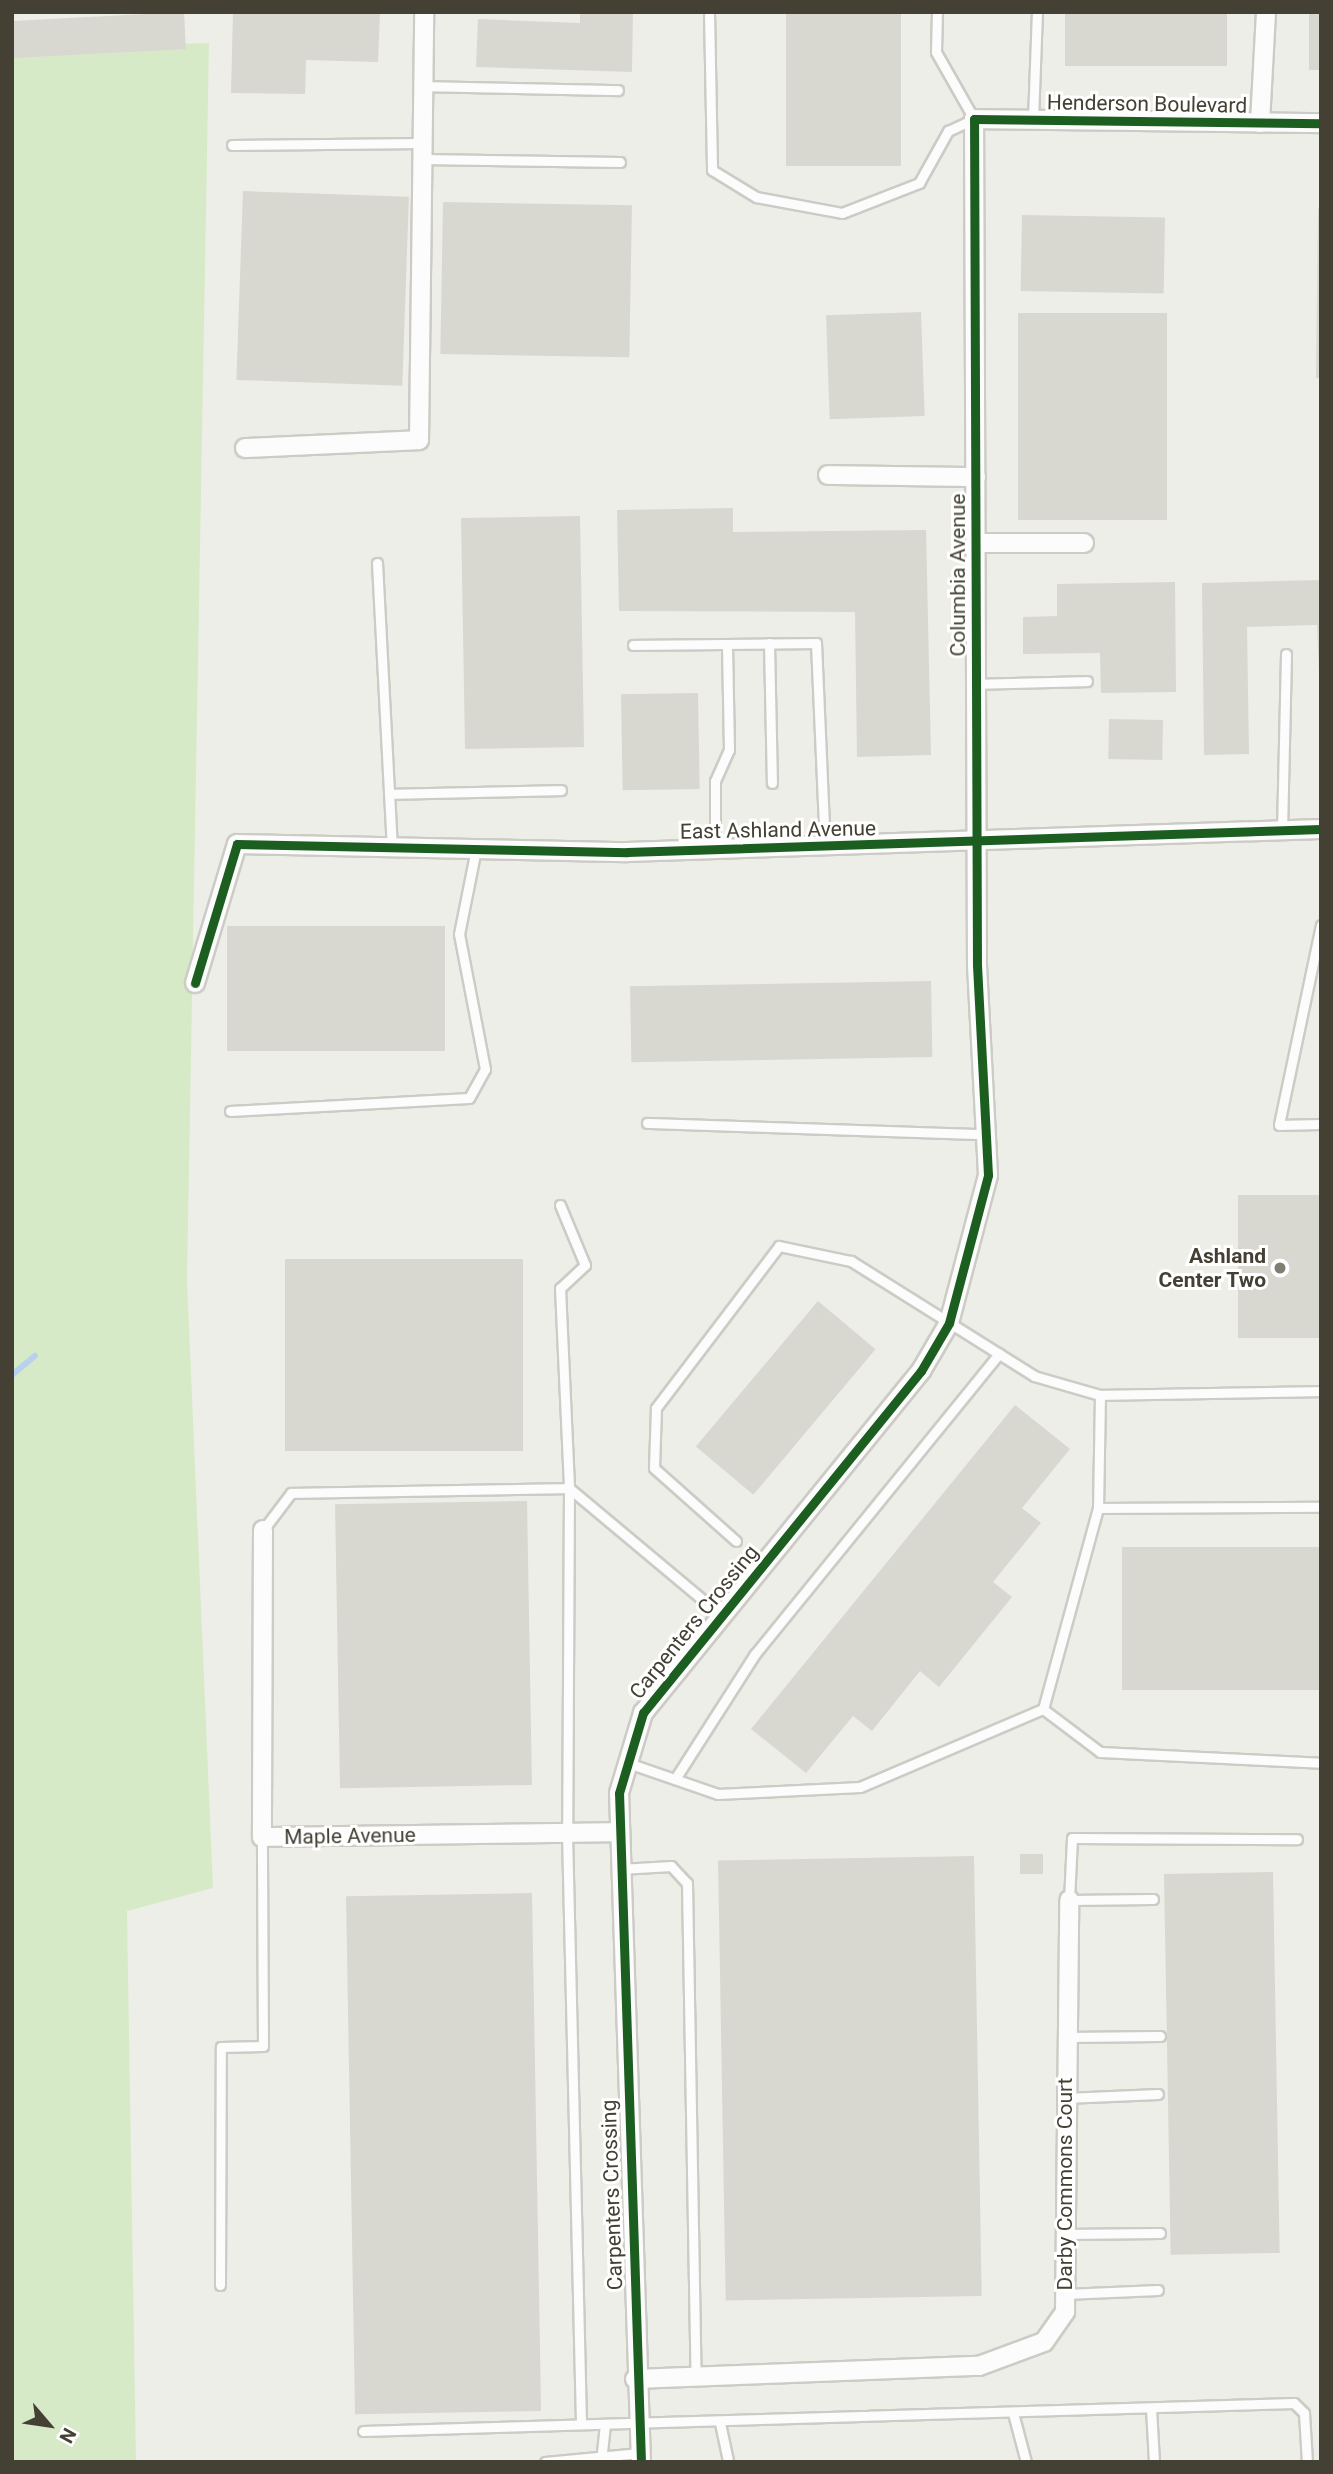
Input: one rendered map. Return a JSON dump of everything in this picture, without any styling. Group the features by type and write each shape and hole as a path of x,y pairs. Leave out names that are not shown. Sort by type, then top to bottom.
{"street":[{"path":"245,448 419,440 424,12"},
{"path":"1260,123 1266,12"},
{"name":"Henderson Boulevard","path":"974,119 1321,123"},
{"name":"Columbia Avenue","path":"974,119 979,1031"},
{"path":"828,475 976,477"},
{"path":"975,544 1084,543"},
{"name":"East Ashland Avenue","path":"195,983 237,844 476,849 716,848 979,844 1321,829"},
{"name":"Carpenters Crossing","path":"641,2457 636,2423 619,1832 628,1763 643,1713 921,1371 950,1323 988,1175 979,1031"},
{"name":"Maple Avenue","path":"263,1530 262,1837 619,1832"},
{"name":"Darby Commons Court","path":"635,2379 979,2366 1044,2342 1065,2312 1065,2037 1069,1900"}],"lane":[{"path":"709,12 712,170 756,198 842,213 919,183 948,131 974,119 936,52 937,12"},
{"path":"1033,120 1037,12"},
{"path":"422,94 618,90"},
{"path":"232,145 422,151 620,162"},
{"path":"377,563 392,848"},
{"path":"769,643 772,783"},
{"path":"633,645 816,643 825,846"},
{"path":"716,848 715,782 729,750 727,644"},
{"path":"1282,831 1286,654"},
{"path":"975,684 1087,681"},
{"path":"389,794 561,790"},
{"path":"230,1111 469,1098 485,1069 459,934 476,849"},
{"path":"1321,925 1279,1125 1321,1124"},
{"path":"647,1123 986,1134"},
{"path":"561,1205 585,1265 560,1288 569,1488 567,1833 581,2424"},
{"path":"736,1541 654,1468 656,1408 779,1247 851,1261 1034,1376 1100,1395 1321,1391"},
{"path":"675,1779 755,1654 999,1354"},
{"path":"1043,1709 1098,1508 1100,1395"},
{"path":"263,1530 290,1493 569,1488 721,1615"},
{"path":"1098,1508 1321,1507"},
{"path":"628,1763 718,1794 860,1787 1043,1709"},
{"path":"1043,1709 1100,1752 1321,1763"},
{"path":"220,2285 221,2047 263,2046 262,1837"},
{"path":"1153,1899 1069,1900 1072,1838 1297,1839"},
{"path":"620,1869 671,1866 687,1883 696,2377"},
{"path":"1065,2037 1160,2036"},
{"path":"1065,2098 1158,2094"},
{"path":"1065,2234 1160,2233"},
{"path":"1065,2294 1158,2290"},
{"path":"363,2431 581,2424 720,2423 1294,2403 1304,2413 1307,2462"},
{"path":"1152,2408 1154,2462"},
{"path":"1013,2413 1026,2462"},
{"path":"720,2423 728,2462"},
{"path":"601,2460 605,2424"},
{"path":"545,2462 641,2457"}],"green space":[{"path":"209,43 187,1280 213,1888 127,1911 136,2462 12,2462 12,48"}],"building":[{"path":"184,12 186,49 14,58 12,21"},
{"path":"233,12 380,12 378,62 306,60 305,94 231,93"},
{"path":"580,12 633,12 632,72 476,67 478,19 580,23"},
{"path":"786,12 901,12 901,166 786,166"},
{"path":"1065,12 1227,12 1227,66 1065,66"},
{"path":"1309,12 1321,12 1321,70 1309,70"},
{"path":"243,191 409,197 402,386 236,380"},
{"path":"443,202 632,205 629,357 440,354"},
{"path":"1318,208 1321,208 1321,378 1316,378"},
{"path":"1022,215 1165,217 1164,293 1021,291"},
{"path":"921,312 925,416 830,419 826,315"},
{"path":"1018,313 1167,313 1167,520 1018,520"},
{"path":"733,508 733,532 926,530 931,755 857,757 855,612 619,611 617,510"},
{"path":"580,516 584,747 465,749 461,518"},
{"path":"1321,580 1321,716 1317,625 1247,627 1249,754 1204,755 1202,583"},
{"path":"1175,582 1176,692 1101,693 1100,653 1023,654 1023,617 1057,616 1057,584"},
{"path":"698,693 700,789 623,790 621,694"},
{"path":"1109,719 1163,720 1162,760 1108,759"},
{"path":"227,926 445,926 445,1051 227,1051"},
{"path":"931,981 932,1057 631,1062 630,986"},
{"name":"Ashland Center Two","path":"1238,1195 1321,1195 1321,1338 1238,1338"},
{"path":"285,1259 523,1259 523,1451 285,1451"},
{"path":"818,1301 875,1349 753,1495 696,1447"},
{"path":"1015,1405 1070,1449 1022,1508 1041,1523 993,1582 1012,1597 939,1687 920,1671 872,1731 853,1716 806,1773 751,1729"},
{"path":"527,1501 532,1785 340,1788 335,1504"},
{"path":"1122,1547 1321,1547 1321,1690 1122,1690"},
{"path":"1020,1854 1043,1854 1043,1874 1020,1874"},
{"path":"974,1856 982,2296 726,2300 718,1860"},
{"path":"1273,1872 1280,2253 1171,2255 1164,1874"},
{"path":"532,1893 541,2411 355,2414 346,1896"}],"waterway":[{"path":"12,1375 35,1356"}],"cycle path":[{"path":"641,2462 619,1793 643,1713 921,1371 949,1323 988,1175 977,965 974,119 1321,123"},
{"path":"195,983 237,844 627,852 1321,829"}],"place":[{"name":"Ashland Center Two","path":"1280,1268"}]}
